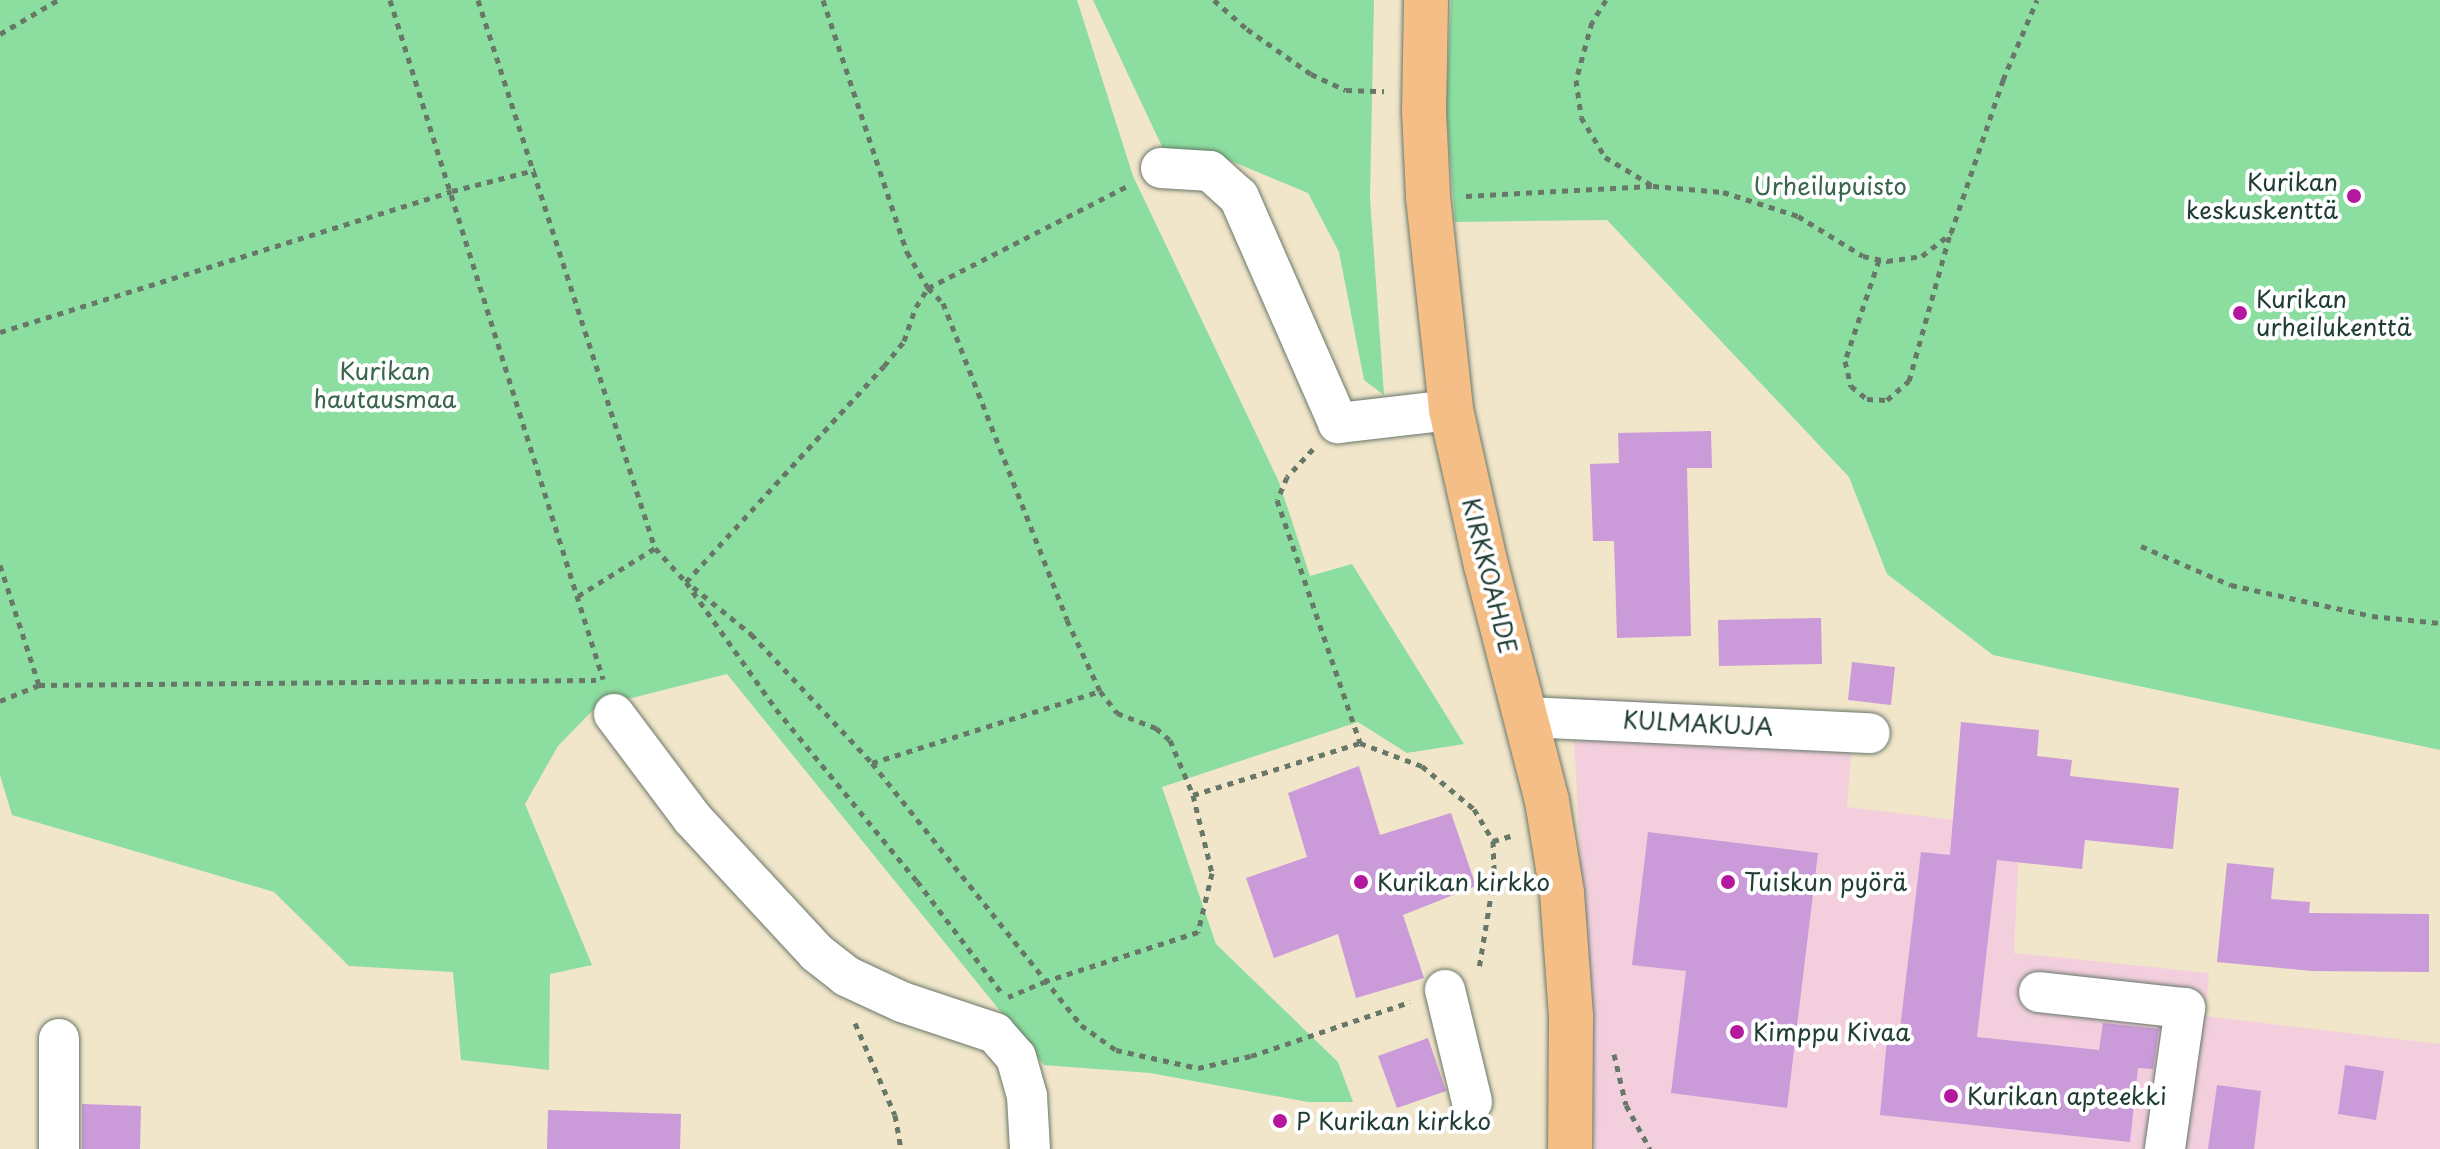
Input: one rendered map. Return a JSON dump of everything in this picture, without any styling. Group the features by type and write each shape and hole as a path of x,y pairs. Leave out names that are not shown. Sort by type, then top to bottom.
{"main road":[{"name":"KIRKKOAHDE","path":"1426,0 1424,111 1428,197 1451,410 1486,565 1547,801 1562,893 1571,1017 1570,1149"}],"street":[{"path":"1161,168 1210,171 1239,197 1338,423 1451,410"},
{"path":"614,714 692,818 817,953 846,976 902,1002 995,1033 1016,1057 1027,1096 1030,1149"},
{"name":"KULMAKUJA","path":"1526,717 1870,733"},
{"path":"1445,990 1472,1102"},
{"path":"2039,992 2185,1008 2165,1149"},
{"path":"59,1039 59,1149"}],"path":[{"path":"0,34 58,0"},
{"path":"0,701 39,685 603,680 390,0"},
{"path":"478,0 655,548 686,582 776,709 917,881 1006,998 1046,981 1198,932 1212,873 1193,795 1170,740 1156,728 1117,713 1100,691 1067,620 943,303 928,288 902,239 823,0"},
{"path":"1214,0 1247,29 1311,74 1346,90 1394,92"},
{"path":"1606,0 1592,22 1576,80 1581,117 1605,157 1653,186"},
{"path":"1879,260 1845,361 1851,386 1867,399 1887,400 1909,381 1951,233 2003,80 2037,0"},
{"path":"686,582 884,366 904,341 916,307 928,288 1161,168"},
{"path":"0,332 452,191 535,170"},
{"path":"1428,197 1653,186 1723,192 1798,216 1863,256 1879,260 1922,256 1951,233"},
{"path":"1338,423 1287,477 1277,500 1360,743"},
{"path":"2141,546 2231,585 2372,616 2440,623"},
{"path":"578,596 655,548"},
{"path":"0,565 39,685"},
{"path":"686,582 751,634 872,763 1081,1025 1116,1050 1198,1068 1251,1056 1477,980 1494,877 1493,841 1474,809 1422,766 1360,743 1193,795"},
{"path":"872,763 1100,691"},
{"path":"1493,841 1521,833"},
{"path":"852,1015 895,1115 901,1149"}],"shaded area":[{"path":"1572,697 1854,713 1847,807 2020,828 2014,953 2209,973 2205,1016 2440,1044 2440,1149 1595,1149"}],"green space":[{"name":"Kurikan hautausmaa","path":"0,0 1077,0 1133,176 1279,482 1310,576 1352,564 1464,744 1407,753 1358,722 1162,787 1216,944 1338,1062 1353,1102 1308,1102 1150,1073 1044,1065 727,674 596,707 558,746 525,804 592,965 550,974 549,1070 461,1060 453,972 349,966 274,892 12,815 0,775"},
{"path":"1093,0 1374,0 1370,198 1384,395 1364,380 1339,252 1308,193 1207,151 1166,155"},
{"name":"Urheilupuisto","path":"1451,0 2440,0 2440,750 1993,655 1887,574 1849,477 1607,220 1455,222 1446,108"}],"building":[{"path":"1711,431 1712,468 1687,468 1691,636 1617,638 1614,541 1593,541 1590,464 1619,463 1618,433"},
{"path":"1821,618 1822,664 1719,666 1718,620"},
{"path":"1852,662 1895,667 1891,705 1848,700"},
{"path":"1961,722 2039,730 2037,756 2072,760 2070,776 2179,788 2173,849 2085,840 2082,869 1997,860 1977,1037 2099,1050 2103,1023 2159,1029 2153,1069 2138,1068 2130,1142 1880,1115 1888,1028 1900,1029 1921,852 1950,855"},
{"name":"Kurikan kirkko","path":"1359,766 1380,835 1451,813 1476,886 1403,915 1424,978 1356,998 1338,934 1274,958 1246,878 1307,857 1288,793"},
{"name":"Kimppu Kivaa","path":"1648,832 1818,853 1787,1108 1671,1093 1686,971 1632,965"},
{"path":"2227,863 2274,868 2271,899 2310,902 2309,913 2429,914 2429,972 2312,971 2217,962"},
{"path":"1428,1038 1446,1091 1397,1108 1378,1056"},
{"path":"2345,1065 2384,1071 2376,1120 2338,1114"},
{"path":"2217,1085 2261,1091 2254,1149 2208,1149"},
{"path":"82,1104 141,1106 140,1149 82,1149"},
{"path":"548,1110 681,1114 680,1149 547,1149"}],"place":[{"name":"Kurikan keskuskenttä","path":"2354,196"},
{"name":"Kurikan urheilukenttä","path":"2240,313"},
{"name":"Kurikan kirkko","path":"1361,882"},
{"name":"Tuiskun pyörä","path":"1728,882"},
{"name":"Kimppu Kivaa","path":"1737,1032"},
{"name":"Kurikan apteekki","path":"1951,1096"},
{"name":"P Kurikan kirkko","path":"1280,1121"}]}
